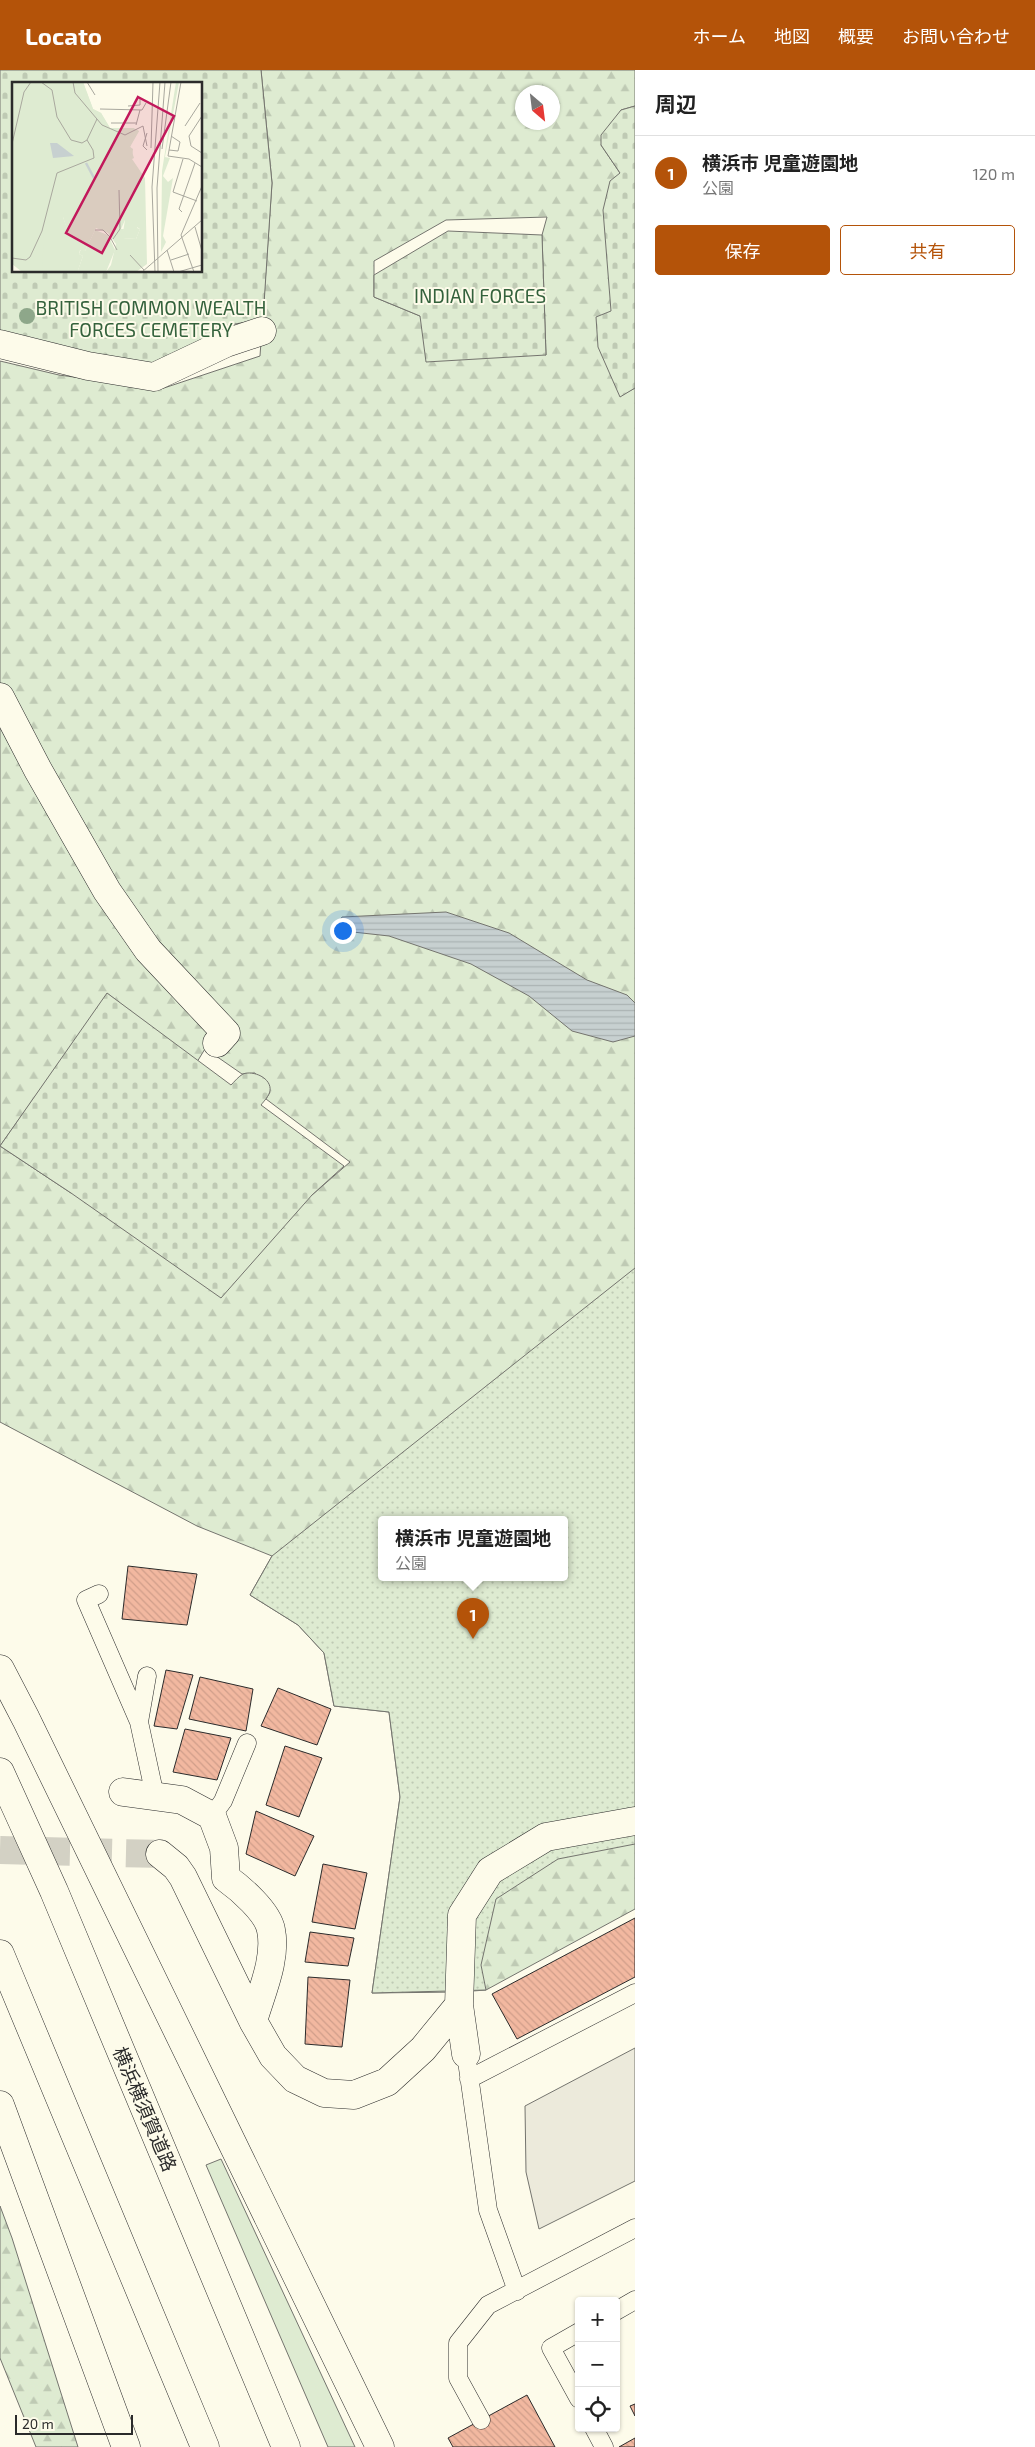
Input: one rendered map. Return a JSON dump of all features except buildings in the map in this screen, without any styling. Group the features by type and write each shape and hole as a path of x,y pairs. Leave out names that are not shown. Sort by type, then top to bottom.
{"main road":[{"path":"0,344 88,366 154,377 226,343 262,331"},
{"path":"0,697 38,770 112,898 148,950 226,1033 217,1043"},
{"path":"0,1669 380,2447"},
{"name":"横浜横須賀道路","path":"0,1772 54,1891 286,2447"},
{"path":"123,1792 182,1800 212,1816 224,1848 226,1878 250,1896 272,1929 272,1958 253,2021"},
{"path":"468,2067 459,2005 462,1915 490,1871 546,1837 635,1821"},
{"path":"160,1854 176,1867 183,1877 253,2021 273,2056 295,2079 324,2093 354,2095 387,2082 424,2049 459,2005"},
{"path":"0,1954 205,2447"},
{"path":"0,2105 126,2447"}],"lane":[{"path":"99,1594 86,1600 139,1722 155,1796"},
{"path":"139,1722 147,1676"},
{"path":"212,1816 223,1801 247,1743"},
{"path":"517,2291 488,2210 468,2067 635,1994"},
{"path":"481,2420 458,2378 458,2342 488,2305 635,2228"},
{"path":"620,2309 635,2300"},
{"path":"575,2334 551,2348 575,2392"},
{"path":"596,2432 604,2447"}],"green space":[{"name":"BRITISH COMMON WEALTH FORCES CEMETERY","path":"0,70 261,70 272,183 263,319 224,326 195,352 160,369 0,335"},
{"path":"261,70 635,70 635,106 621,110 601,145 620,173 611,292 620,396 635,388 635,1909 486,1990 372,1993 400,1797 389,1712 334,1706 324,1653 298,1625 250,1595 272,1556 197,1526 0,1422 0,1146 0,361 59,375 161,389 260,356 272,183","holes":["547,217 542,235 546,355 420,316 374,297 374,261 446,220","108,994 197,1062 211,1039 216,1056 242,1074 255,1073 270,1092 266,1099 350,1162 312,1195 71,1193 0,1146"]},
{"path":"635,106 635,388 620,397 598,347 596,317 611,311 603,210 610,181 620,173 601,145 601,135 621,110"},
{"name":"INDIAN FORCES","path":"448,231 542,235 546,355 426,362 420,316 374,297 374,275"},
{"path":"107,993 231,1085 243,1074 252,1073 261,1076 268,1082 270,1091 268,1097 261,1105 344,1166 312,1195 221,1298 71,1193 0,1146"},
{"path":"635,1268 635,1844 558,1859 496,1899 481,1965 486,1990 372,1993 400,1797 389,1712 334,1706 324,1653 298,1625 250,1595 272,1556"},
{"path":"221,2159 355,2447 328,2447 206,2165"},
{"path":"0,2206 12,2238 78,2447 36,2447 0,2358"}],"shaded area":[{"path":"446,912 509,933 587,980 627,995 635,1003 635,1036 613,1042 572,1031 529,996 471,964 389,936 353,932 338,923 342,917"},
{"path":"635,2048 635,2181 539,2229 526,2172 525,2106"}],"tunnel":[{"path":"0,1850 160,1854"}],"place":[{"name":"横浜市 児童遊園地","path":"473,1639"}]}
